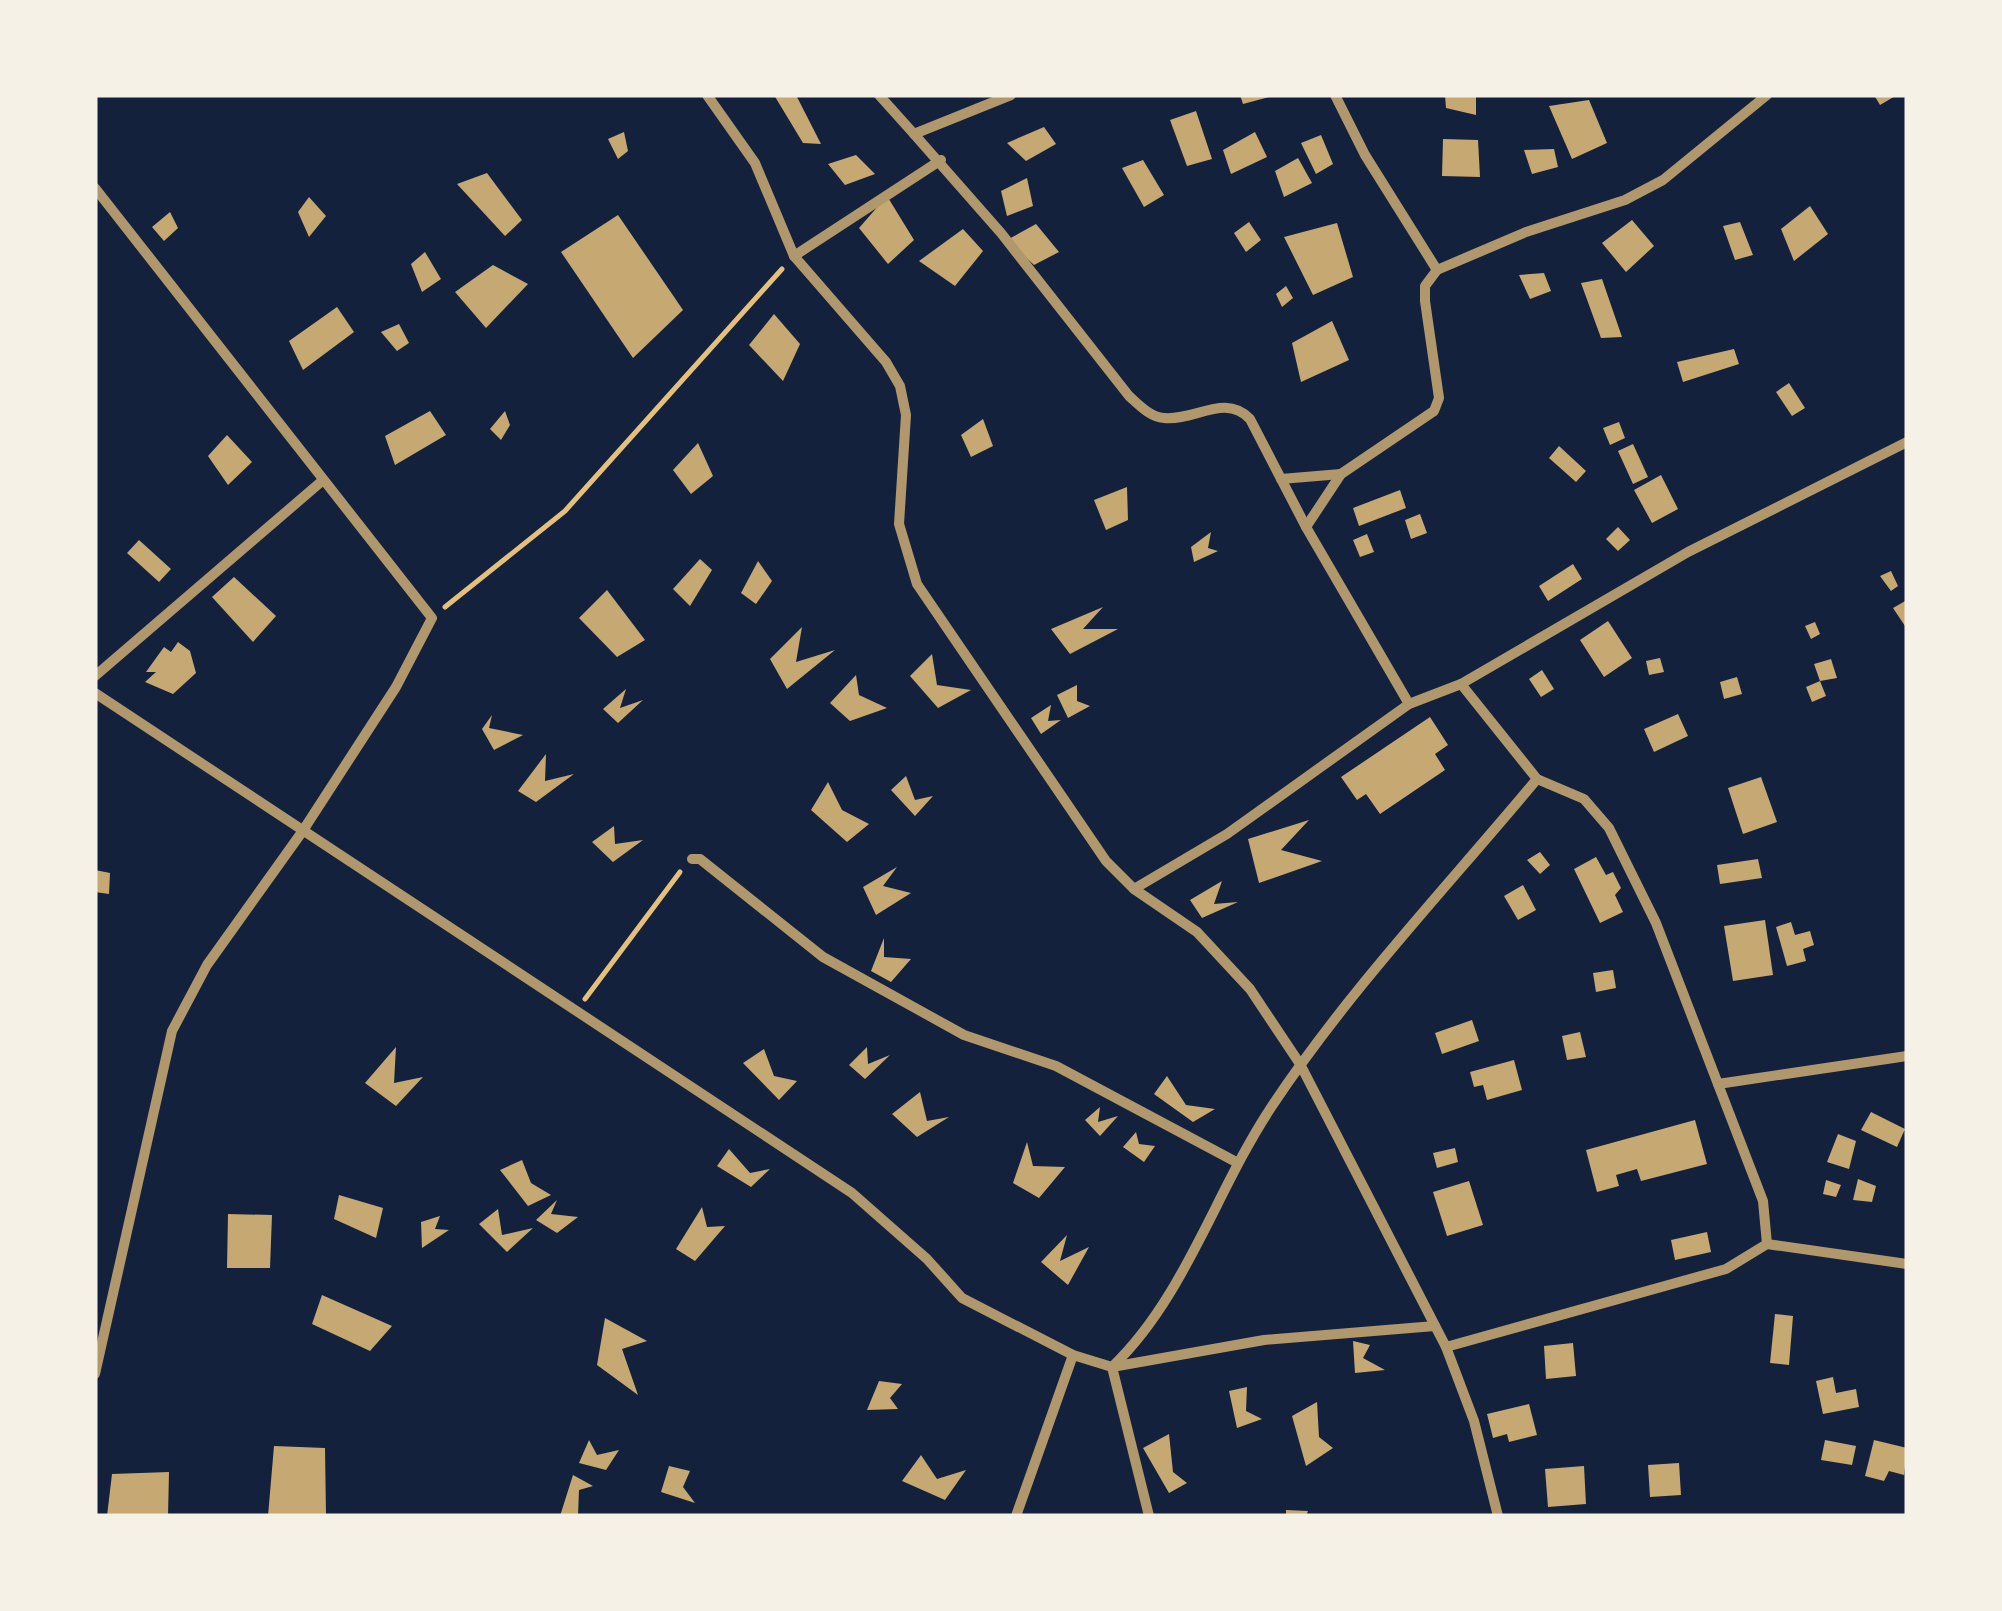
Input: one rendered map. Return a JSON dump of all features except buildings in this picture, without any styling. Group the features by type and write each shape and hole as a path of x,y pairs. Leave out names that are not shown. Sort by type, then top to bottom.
{"street":[{"path":"707,95 755,163 794,256 886,362 900,386 906,415 899,524 916,584 1106,861 1134,889 1210,946 1250,989 1300,1064 1446,1347 1474,1421 1498,1516"},
{"path":"879,95 941,160 1129,396 1150,413 1165,418 1226,406 1240,409 1409,704"},
{"path":"914,134 1011,95"},
{"path":"1335,95 1365,154 1436,270"},
{"path":"1306,528 1341,474 1434,412 1439,398 1424,301 1426,286 1436,270 1526,232 1624,200 1663,180 1768,95"},
{"path":"794,256 941,160"},
{"path":"95,188 432,618 396,687 302,832 207,965 172,1031 95,1369"},
{"path":"1134,889 1242,823 1409,704 1462,684 1688,552 1907,442"},
{"path":"1281,480 1341,474"},
{"path":"95,676 322,482"},
{"path":"1462,684 1536,779 1584,798 1610,828 1656,923 1762,1200 1767,1244"},
{"path":"95,693 852,1193 927,1259 962,1298 1073,1355 1112,1367 1264,1340 1435,1326"},
{"path":"1112,1367 1140,1340 1238,1163 1300,1064 1536,779"},
{"path":"692,859 700,859 823,958 964,1035 1056,1066 1238,1163"},
{"path":"1718,1084 1907,1056"},
{"path":"1446,1347 1726,1269 1767,1244 1907,1264"},
{"path":"1016,1516 1073,1355"},
{"path":"1112,1367 1149,1516"}],"path":[{"path":"432,618 565,511 794,256"},
{"path":"575,1012 692,859"}]}
